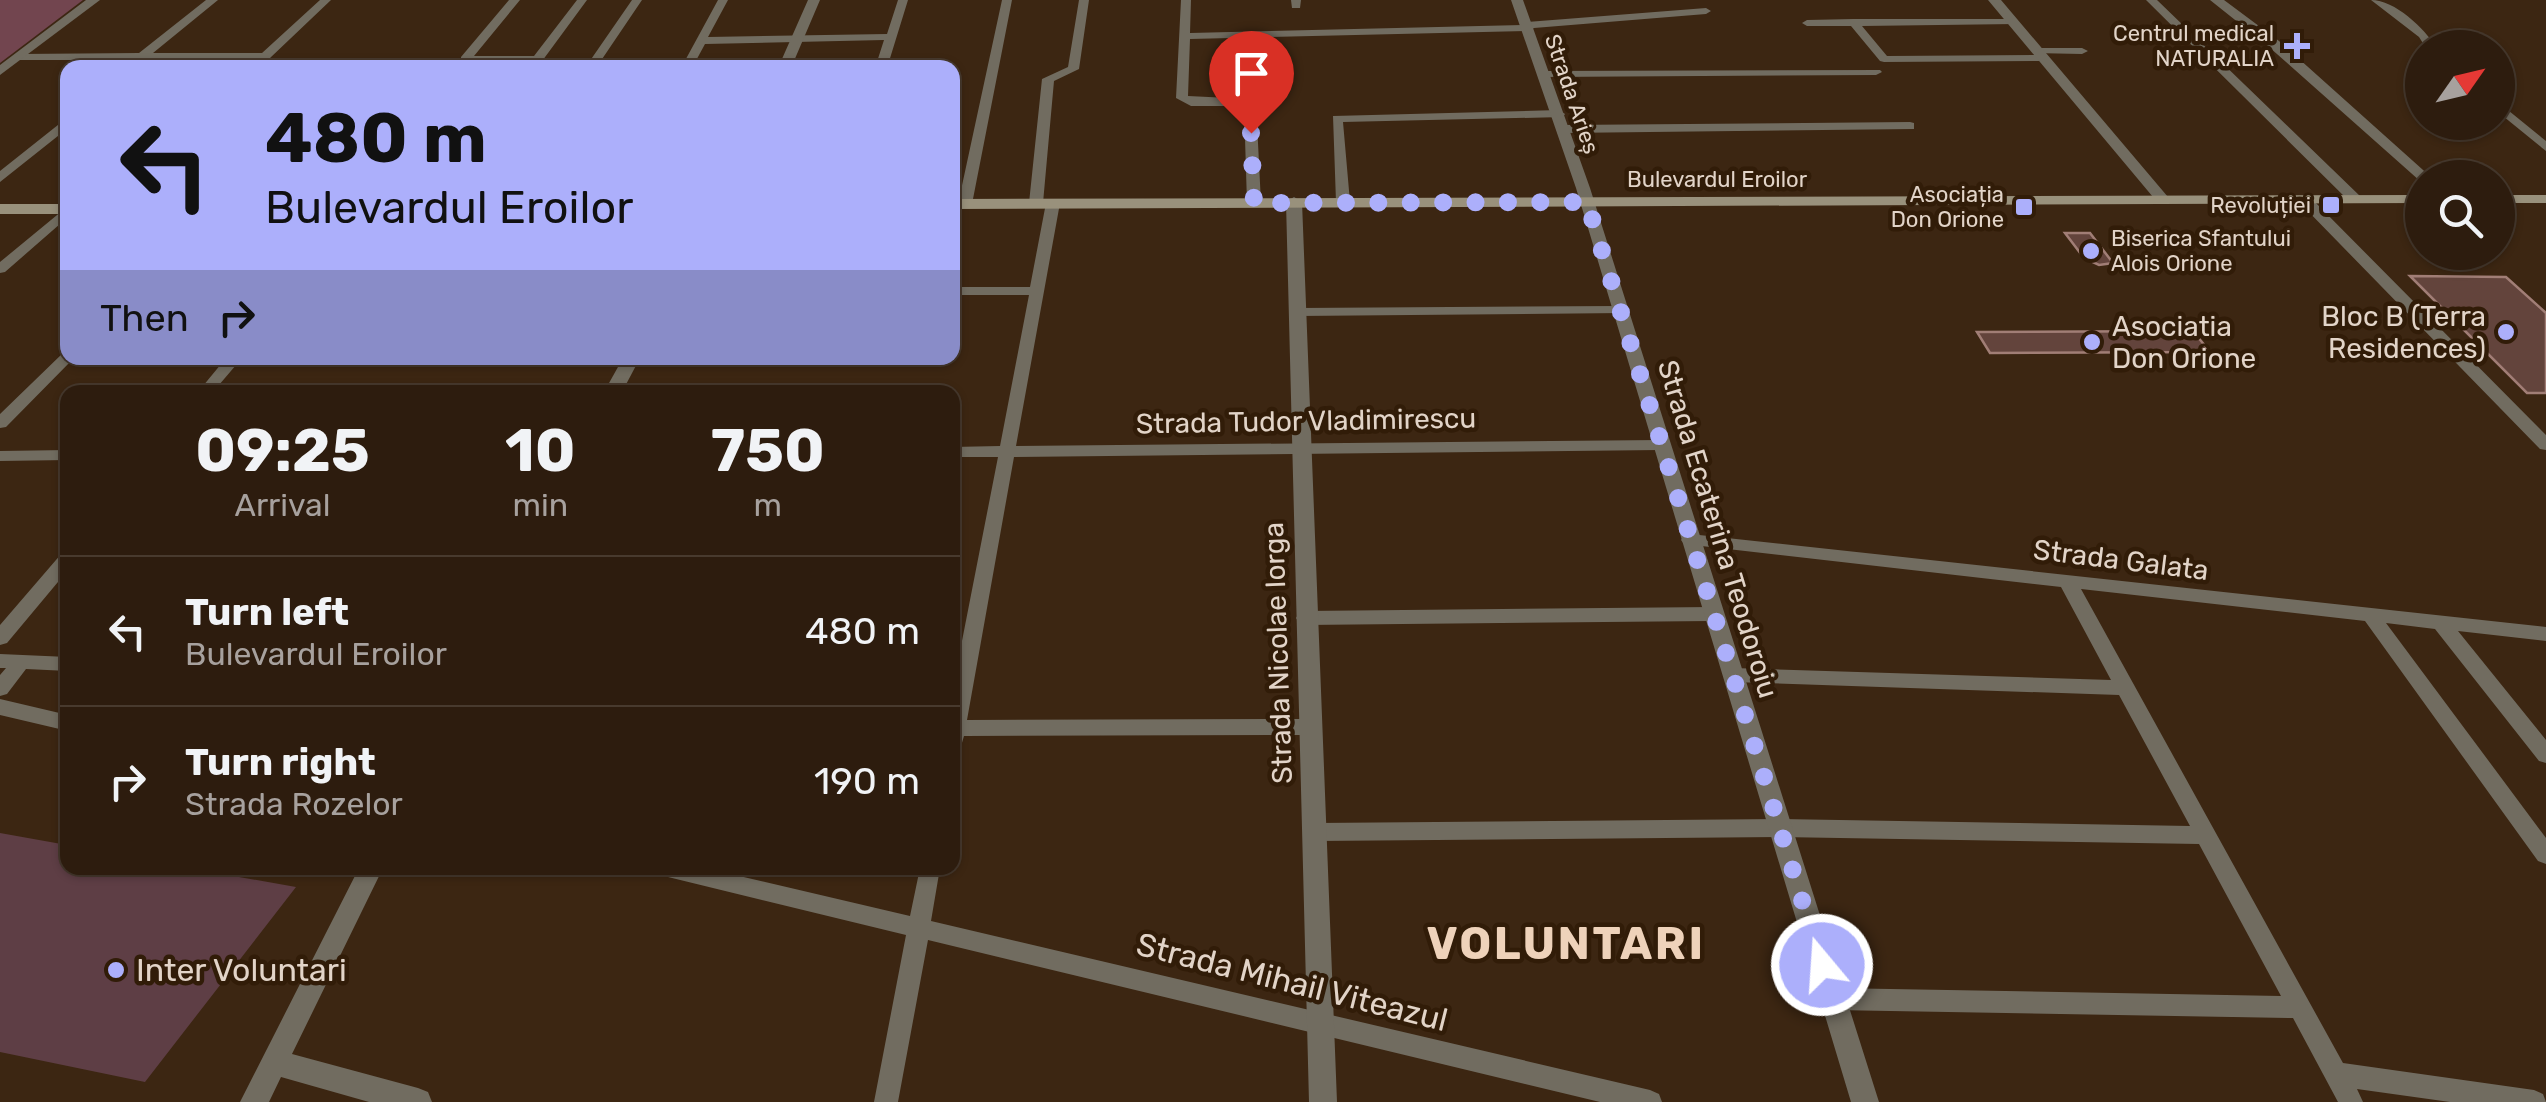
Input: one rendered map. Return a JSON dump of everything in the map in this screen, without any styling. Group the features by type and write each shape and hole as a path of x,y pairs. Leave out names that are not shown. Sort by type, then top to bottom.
{"main road":[{"name":"Bulevardul Eroilor","path":"960,204 2405,199"},
{"path":"2515,199 2546,199"},
{"path":"0,209 60,209"}],"street":[{"path":"0,71 94,0"},
{"path":"139,60 212,0"},
{"path":"262,60 326,0"},
{"path":"465,60 515,0"},
{"path":"536,60 582,0"},
{"path":"596,60 637,0"},
{"path":"690,60 723,0"},
{"path":"787,60 814,0"},
{"path":"884,60 903,0"},
{"path":"960,200 1008,0"},
{"path":"1186,0 1185,101 1250,103 1254,203"},
{"name":"Strada Arieș","path":"1517,0 1546,74 1587,202"},
{"path":"1994,0 2164,200"},
{"path":"2151,0 2356,200"},
{"path":"2216,0 2274,44 2405,161"},
{"path":"2376,0 2415,30"},
{"path":"960,659 1007,452 1038,291 1048,79 1072,69 1083,7"},
{"path":"1184,36 1528,26 1706,10"},
{"path":"1807,22 2012,22"},
{"path":"1853,22 1884,58 2082,51"},
{"path":"700,41 891,38"},
{"path":"19,57 266,56"},
{"path":"1546,74 1876,72"},
{"path":"1342,202 1337,119 1910,126"},
{"path":"2515,120 2546,146"},
{"path":"0,178 60,127"},
{"path":"2305,200 2546,445"},
{"name":"Strada Nicolae Iorga","path":"1294,202 1323,1102"},
{"name":"Strada Ecaterina Teodoroiu","path":"1587,202 1865,1102"},
{"path":"0,268 60,216"},
{"path":"960,291 1038,291"},
{"path":"1298,312 1618,310"},
{"path":"0,423 60,364"},
{"path":"211,385 228,365"},
{"name":"Strada Tudor Vladimirescu","path":"960,452 1660,445"},
{"path":"0,456 60,455"},
{"name":"Strada Galata","path":"1690,540 2546,634"},
{"path":"0,638 60,567"},
{"path":"2067,581 2351,1102"},
{"path":"1305,618 1712,614"},
{"path":"2370,616 2546,855"},
{"path":"2442,624 2546,755"},
{"path":"0,688 10,662 60,664"},
{"path":"1732,676 2124,688"},
{"path":"0,706 60,721"},
{"path":"960,737 1310,728"},
{"path":"1316,832 1780,828 2205,835"},
{"path":"254,1102 368,875"},
{"name":"Strada Mihail Viteazul","path":"699,875 1650,1102"},
{"path":"886,1102 929,875"},
{"path":"1833,999 2299,1007"},
{"path":"274,1062 418,1102"},
{"path":"2335,1074 2534,1102"}],"shaded area":[{"path":"0,0 83,0 0,63"},
{"name":"Inter Voluntari","path":"0,833 60,844 60,875 228,875 296,887 145,1082 0,1052"}],"building":[{"name":"Biserica Sfantului Alois Orione","path":"2065,233 2090,233 2113,263 2099,265 2084,258"},
{"path":"2410,276 2506,277 2546,313 2546,393 2527,393"},
{"name":"Asociatia Don Orione","path":"2193,331 2210,352 1990,353 1977,332"}],"place":[{"name":"Centrul medical NATURALIA","path":"2297,46"},
{"name":"Revoluției","path":"2331,205"},
{"name":"Asociația Don Orione","path":"2024,207"},
{"name":"Biserica Sfantului Alois Orione","path":"2091,251"},
{"name":"Bloc B (Terra Residences)","path":"2506,332"},
{"name":"Asociatia Don Orione","path":"2092,342"},
{"name":"Inter Voluntari","path":"116,970"}],"district":[{"name":"VOLUNTARI","path":"1566,943"}],"route":[{"path":"1251,133 1254,203 1587,202 1822,965"}]}
